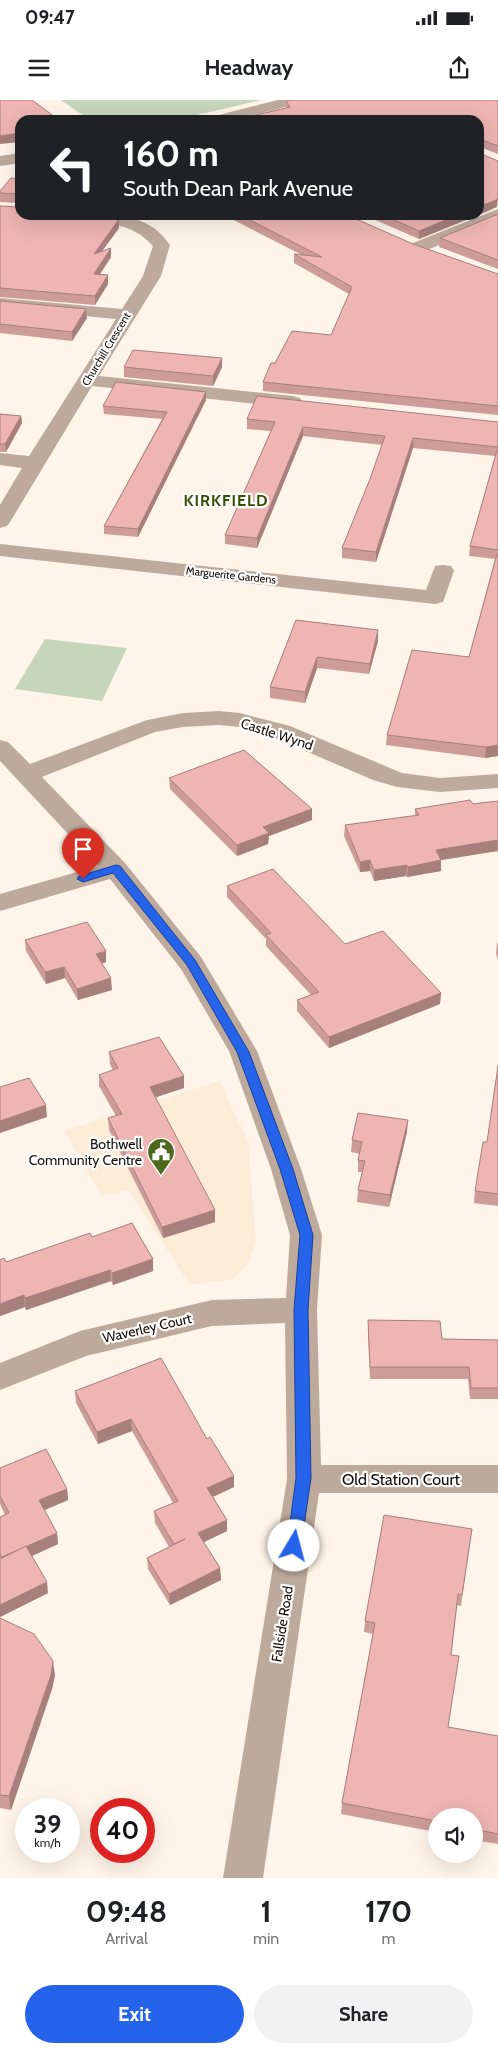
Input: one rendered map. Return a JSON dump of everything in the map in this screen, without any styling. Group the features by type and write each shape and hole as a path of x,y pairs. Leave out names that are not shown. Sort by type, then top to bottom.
{"street":[{"path":"236,115 296,100"},
{"path":"0,161 15,159"},
{"path":"484,219 498,214"},
{"name":"Churchill Crescent","path":"0,522 126,315 152,276 162,245 150,231 130,222 118,220"},
{"path":"437,254 412,244 481,220"},
{"path":"0,303 126,315"},
{"path":"87,380 311,404"},
{"path":"0,459 35,463"},
{"name":"Marguerite Gardens","path":"0,550 435,597 443,571"},
{"name":"Castle Wynd","path":"28,774 61,759 149,726 179,721 219,718 249,722 304,741 383,775 428,786 464,786 498,781"},
{"name":"Fallside Road","path":"0,747 28,774 116,869 191,963 243,1052 286,1169 306,1235 301,1310 304,1478 243,1878"},
{"path":"0,903 116,869"},
{"name":"Waverley Court","path":"0,1377 80,1344 212,1313 301,1310"},
{"name":"Old Station Court","path":"304,1478 498,1479"}],"shaded area":[{"path":"219,1081 248,1142 256,1243 246,1266 233,1279 190,1285 128,1190 102,1196 65,1131"}],"green space":[{"path":"61,100 261,100 196,115 83,115"},
{"path":"45,639 127,648 102,701 15,689"}],"building":[{"path":"0,100 32,100 52,115 15,115 15,134 0,136"},
{"path":"498,100 498,146 484,141 484,115 256,115 290,107 286,101"},
{"path":"484,155 498,161 498,199 484,205"},
{"path":"11,178 15,178 15,194 0,193"},
{"path":"0,206 15,207 15,220 118,220 94,254 111,248 94,274 108,275 95,296 0,288"},
{"path":"498,214 498,260 440,238 484,220"},
{"path":"250,220 358,220 413,244 498,274 498,406 263,382 271,363 275,363 292,331 331,335 352,287 294,254 322,257"},
{"path":"394,220 446,220 419,231"},
{"path":"0,301 86,309 72,332 0,324"},
{"path":"133,350 222,358 213,376 124,367"},
{"path":"116,382 206,392 138,529 104,526 167,412 103,406"},
{"path":"257,396 498,422 498,447 413,438 376,552 342,548 385,436 303,427 257,538 225,535 275,422 247,419"},
{"path":"0,414 21,416 5,444 0,444"},
{"path":"498,447 498,550 470,546"},
{"path":"497,554 498,745 486,747 387,735 412,650 469,657"},
{"path":"296,620 378,630 370,664 317,657 305,692 270,687"},
{"path":"244,750 312,809 263,827 269,833 237,845 169,778"},
{"path":"470,800 473,804 498,801 498,840 436,850 441,860 408,867 407,865 374,870 370,860 360,862 345,825 419,815 415,809"},
{"path":"273,869 345,944 383,931 441,993 329,1037 297,1000 319,992 266,935 271,933 227,886"},
{"path":"87,922 106,951 96,954 111,978 77,989 64,967 45,972 25,940"},
{"path":"159,1037 184,1076 150,1087 215,1210 162,1227 108,1118 122,1114 99,1075 118,1068 109,1052"},
{"path":"498,1066 498,1194 475,1191 483,1142 487,1142"},
{"path":"29,1078 46,1105 0,1121 0,1087"},
{"path":"358,1113 408,1120 390,1195 358,1190 365,1161 358,1160 362,1142 352,1140"},
{"path":"132,1223 153,1259 112,1273 110,1270 25,1298 24,1295 0,1304 0,1260 4,1258 6,1262 90,1233 92,1237"},
{"path":"368,1320 440,1321 442,1339 498,1340 498,1388 471,1388 469,1367 370,1367"},
{"path":"161,1358 207,1439 210,1437 234,1476 207,1488 227,1520 198,1533 220,1568 169,1594 147,1558 185,1539 174,1544 154,1511 178,1501 131,1419 97,1432 75,1391"},
{"path":"46,1449 67,1489 39,1500 57,1533 2,1557 0,1554 0,1517 9,1513 0,1496 0,1468"},
{"path":"384,1515 472,1529 462,1595 458,1594 451,1655 459,1656 448,1727 498,1736 498,1834 483,1831 483,1808 428,1808 428,1819 342,1803 375,1623 365,1621"},
{"path":"26,1546 47,1582 0,1605 0,1559"},
{"path":"0,1618 34,1634 53,1661 51,1675 9,1796 0,1795"}],"place":[{"name":"Bothwell Community Centre","path":"161,1176"}],"district":[{"name":"KIRKFIELD","path":"226,500"}],"route":[{"path":"83,879 116,869 191,963 243,1052 286,1169 306,1235 301,1310 304,1478 294,1546"}]}
